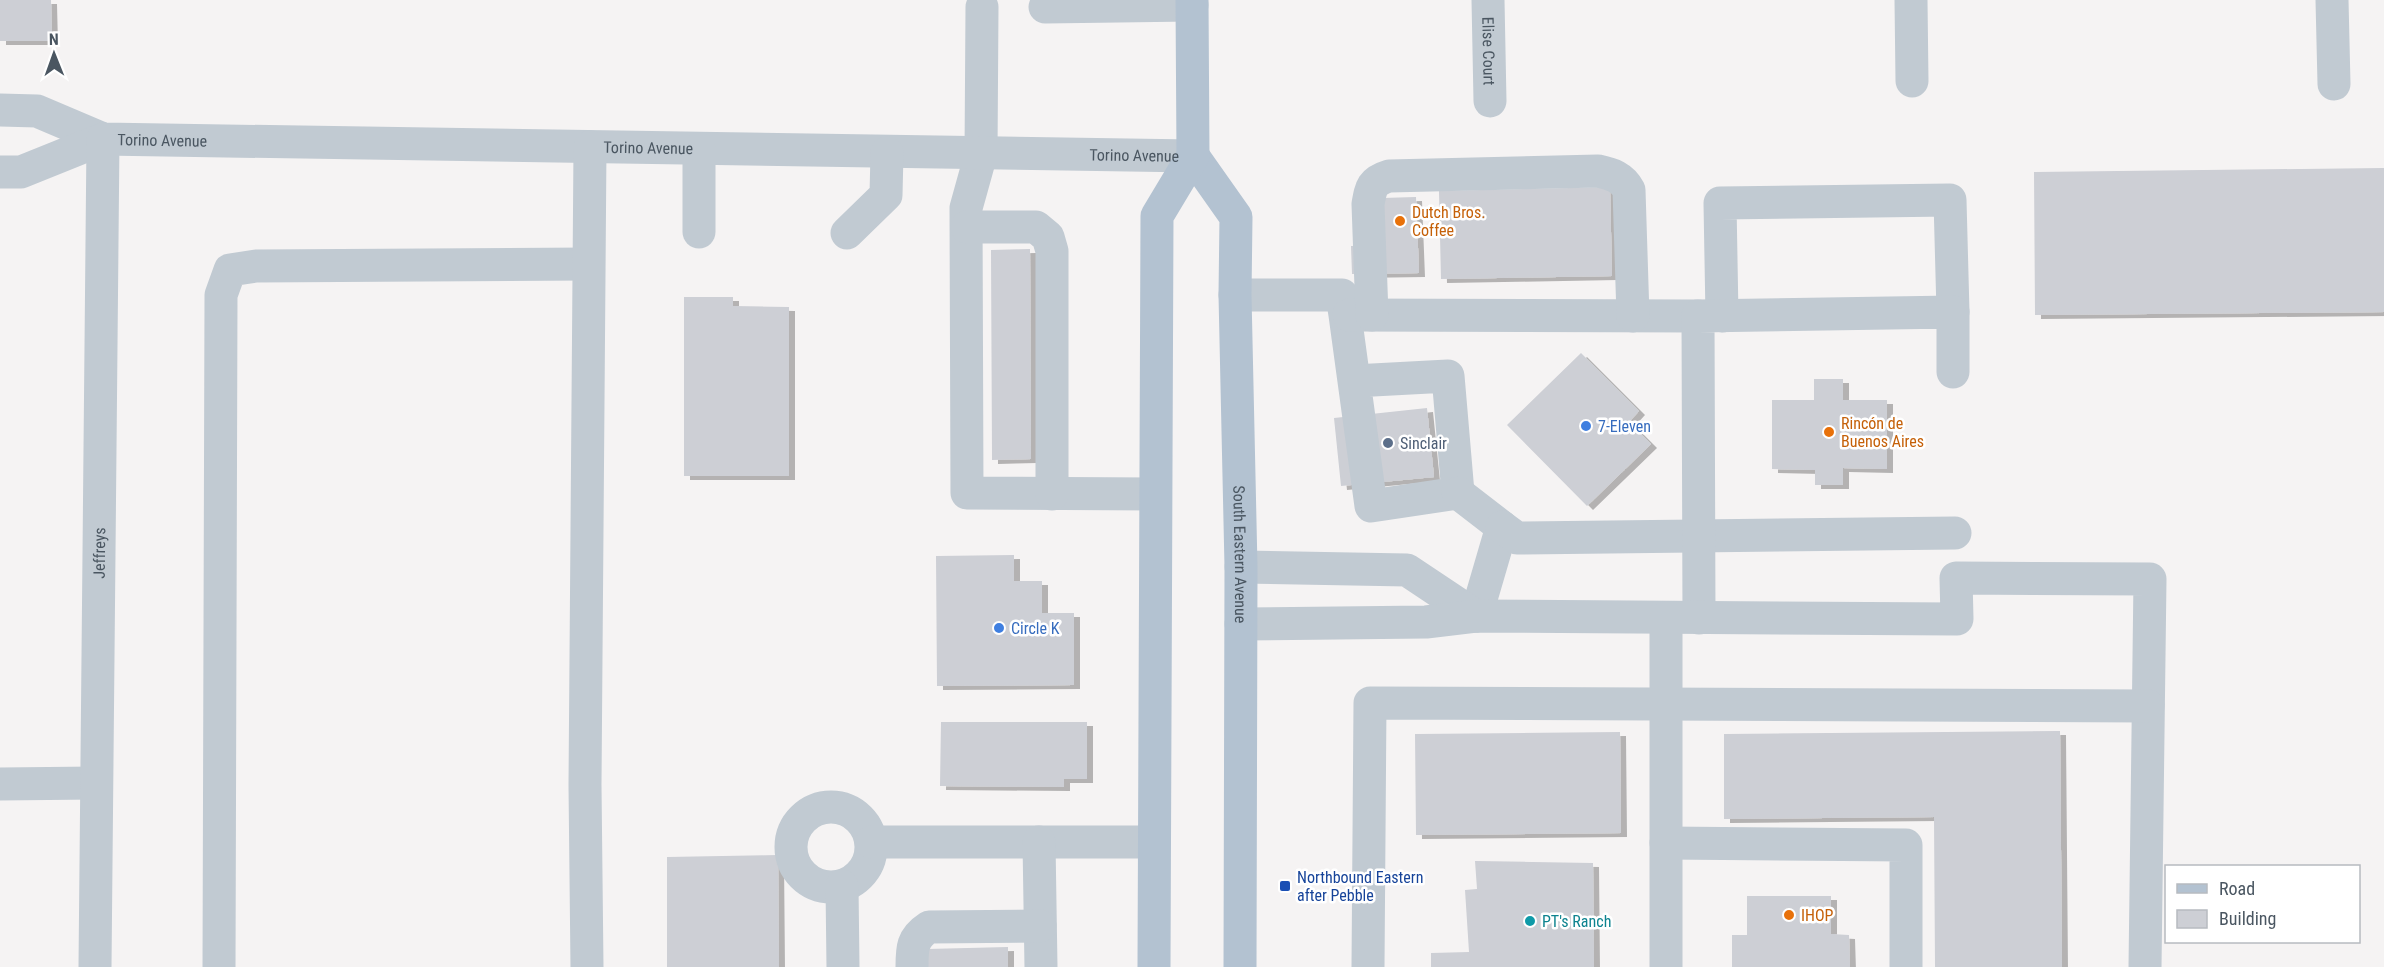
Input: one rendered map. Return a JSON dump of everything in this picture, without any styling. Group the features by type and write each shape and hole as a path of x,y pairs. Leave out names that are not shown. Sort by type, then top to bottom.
{"main road":[{"path":"1154,967 1157,216 1193,156 1192,3"},
{"name":"South Eastern Avenue","path":"1193,156 1236,217 1235,295 1241,567 1240,967"}],"street":[{"name":"Elise Court","path":"1488,0 1490,101"},
{"path":"1911,0 1912,81"},
{"path":"2332,0 2334,84"},
{"path":"1044,6 1192,3"},
{"path":"982,7 981,154 966,208 967,493 1155,494"},
{"path":"0,110 37,111 103,139"},
{"path":"0,172 21,172 103,139"},
{"name":"Torino Avenue","path":"103,139 1193,156"},
{"name":"Jeffreys","path":"95,967 103,139"},
{"path":"587,967 585,785 590,147"},
{"path":"699,149 699,232"},
{"path":"847,233 886,195 887,153"},
{"path":"1633,316 1629,190 1624,181 1612,174 1598,171 1389,176 1376,179 1371,187 1368,204 1354,381 1371,506 1458,493 1517,538 1955,533"},
{"path":"1699,618 1698,535 1710,316 1720,203 1950,200 1953,372"},
{"path":"967,227 1036,227 1048,237 1052,251 1052,494"},
{"path":"219,967 221,295 230,270 256,266 588,264"},
{"path":"1235,295 1342,295 1358,315"},
{"path":"1358,315 1710,316 1953,312"},
{"path":"1354,381 1448,376 1458,493"},
{"path":"1476,616 1502,527"},
{"path":"1241,567 1407,570 1476,616"},
{"path":"1240,624 1426,622 1476,616 1957,619 1956,578 2150,579 2145,967"},
{"path":"1666,618 1666,967"},
{"path":"1368,967 1370,703 2148,706"},
{"path":"0,784 96,783"},
{"path":"836,807 860,818 868,829 872,842 872,856 867,868 858,879 842,886 820,887 807,881 796,869 791,855 791,840 797,825 807,814 822,808 836,807"},
{"path":"872,842 1154,842"},
{"path":"1039,842 1041,967"},
{"path":"1666,843 1906,845 1906,967"},
{"path":"842,886 843,967"},
{"path":"912,967 912,944 919,934 929,927 1040,926"}],"building":[{"path":"0,0 51,0 52,41 0,41"},
{"path":"2384,168 2384,312 2035,315 2034,172"},
{"path":"1610,187 1612,276 1441,279 1439,191"},
{"name":"Dutch Bros. Coffee","path":"1416,197 1419,273 1352,274 1351,246 1383,245 1382,198"},
{"path":"1030,249 1031,459 992,460 991,250"},
{"path":"684,297 733,297 733,306 789,307 789,476 684,476"},
{"path":"1581,353 1639,411 1629,422 1651,444 1587,506 1507,425"},
{"path":"1814,379 1843,379 1843,400 1887,400 1887,469 1843,468 1843,485 1815,485 1815,470 1772,469 1772,400 1814,400"},
{"path":"1427,408 1434,477 1341,486 1334,418"},
{"path":"1014,555 1014,581 1042,581 1042,613 1074,613 1074,685 937,686 936,556"},
{"path":"941,722 1087,722 1087,779 1064,779 1064,787 940,786"},
{"path":"2060,731 2062,967 1935,967 1934,817 1724,819 1724,734"},
{"path":"1620,732 1621,833 1416,835 1415,734"},
{"path":"778,855 779,967 667,967 667,857"},
{"name":"PT's Ranch","path":"1475,861 1593,863 1594,967 1431,967 1431,953 1469,952 1465,890 1477,889"},
{"name":"IHOP","path":"1747,896 1831,896 1831,934 1849,935 1850,967 1732,967 1732,935 1747,935"},
{"path":"1008,947 1008,967 927,967 927,949"}],"place":[{"name":"Dutch Bros. Coffee","path":"1400,221"},
{"name":"7-Eleven","path":"1586,426"},
{"name":"Rincón de Buenos Aires","path":"1829,432"},
{"name":"Sinclair","path":"1388,443"},
{"name":"Circle K","path":"999,628"},
{"name":"Northbound Eastern after Pebble","path":"1285,886"},
{"name":"IHOP","path":"1789,915"},
{"name":"PT's Ranch","path":"1530,921"}]}
